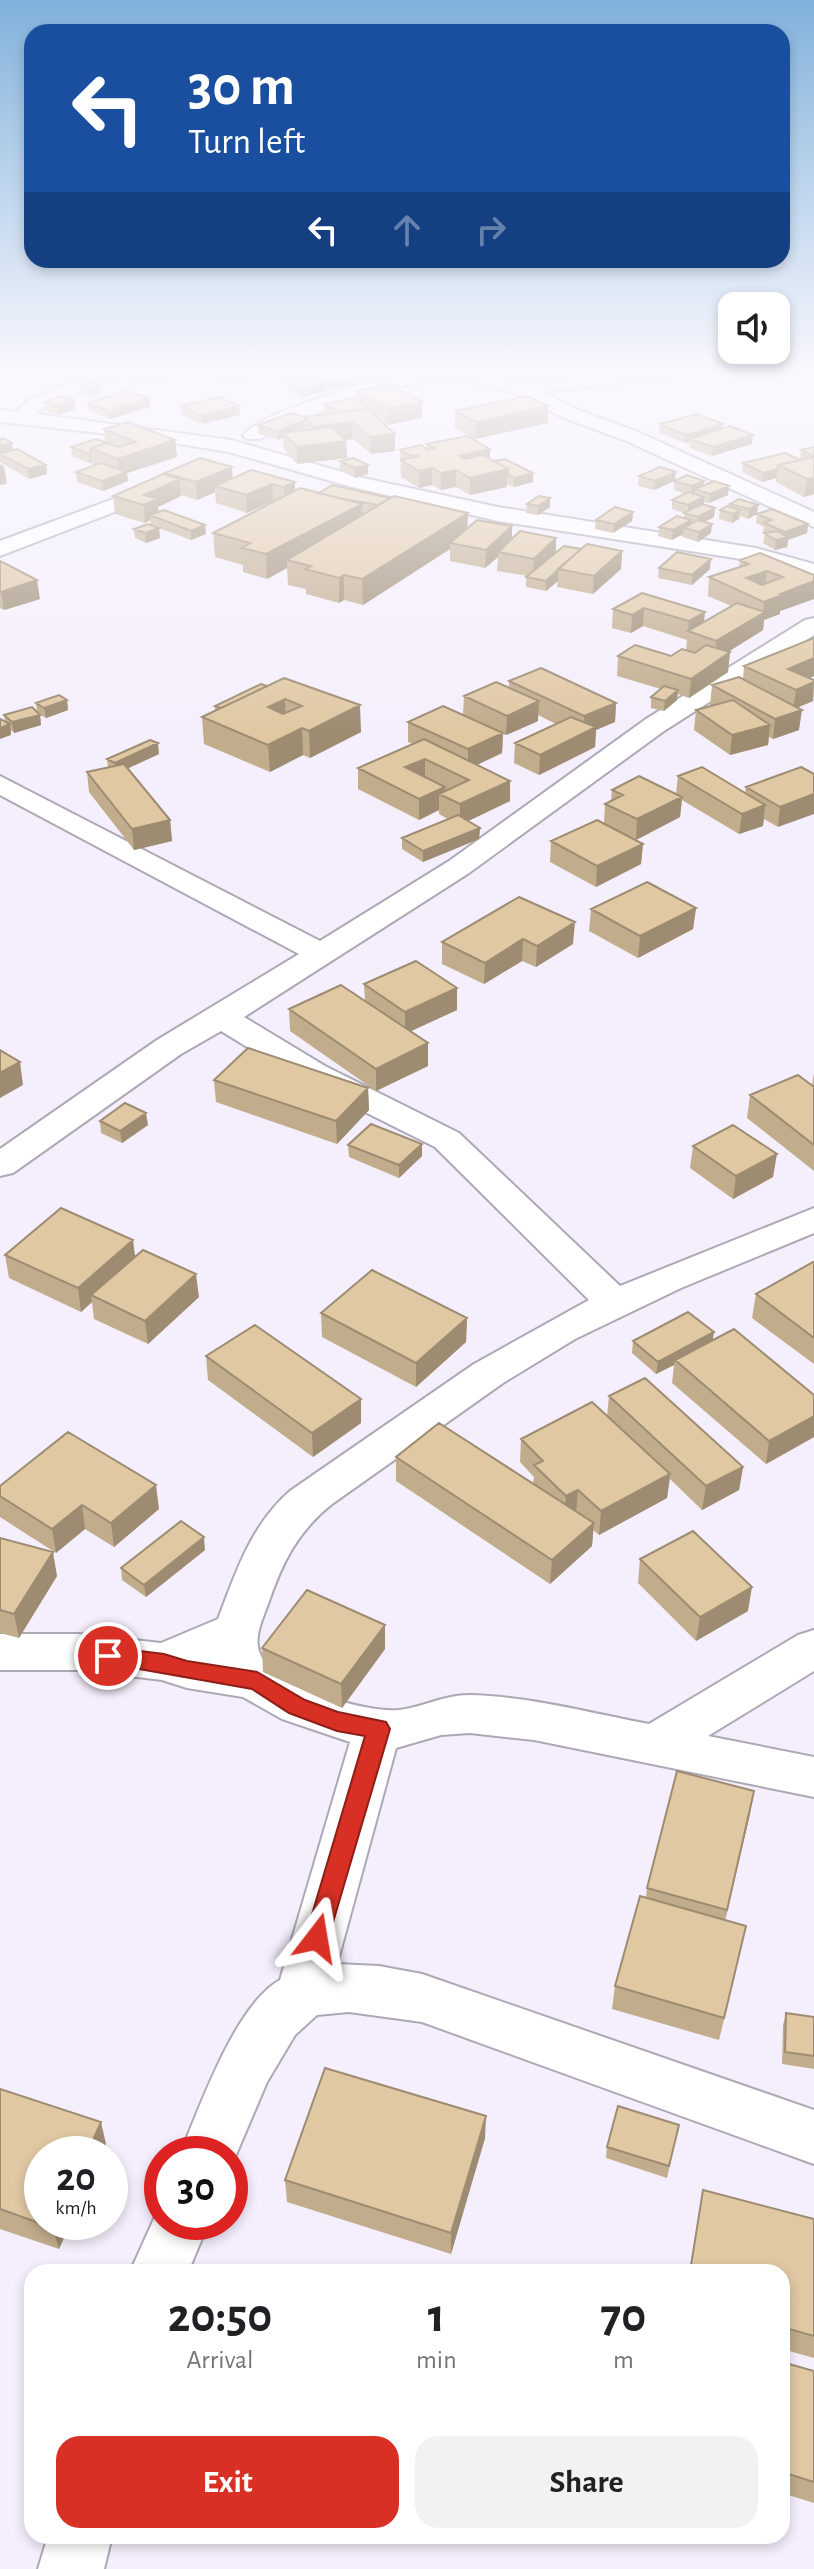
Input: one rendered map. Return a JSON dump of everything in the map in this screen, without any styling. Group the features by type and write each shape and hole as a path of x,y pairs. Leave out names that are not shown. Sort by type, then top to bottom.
{"street":[{"path":"0,549 151,490"},
{"path":"390,490 498,514 756,555 814,571"},
{"path":"748,490 814,520"},
{"path":"0,1165 169,1047 459,867 655,725 814,625"},
{"path":"0,784 320,953"},
{"path":"221,1017 313,1073 447,1140 614,1302"},
{"path":"807,1232 614,1302 525,1350 319,1492 287,1521 259,1562 235,1631 237,1655 257,1681 297,1706 337,1721 378,1729 400,1729 441,1716 470,1714 534,1721 814,1777"},
{"path":"164,1662 235,1631"},
{"path":"656,1744 814,1648"},
{"path":"0,1652 79,1652 164,1662 187,1670 257,1681"},
{"path":"216,2136 270,2022 303,1993 378,1729"},
{"path":"303,1993 362,1987 422,1998 814,2137"},
{"path":"162,2264 172,2240"},
{"path":"71,2569 78,2544"}],"building":[{"path":"127,490 156,490 144,495 158,499 144,505 113,496"},
{"path":"228,490 258,490 246,495"},
{"path":"296,490 362,504 266,554 242,548 250,543 213,533"},
{"path":"324,490 354,490 390,498 378,505 319,493"},
{"path":"698,490 720,490 710,494"},
{"path":"688,492 704,497 688,505 672,500"},
{"path":"394,496 468,513 362,579 344,575 339,578 305,569 311,566 287,560"},
{"path":"539,496 550,498 538,506 527,504"},
{"path":"739,499 758,505 749,509 730,504"},
{"path":"702,504 715,508 698,517 684,513"},
{"path":"727,506 740,510 733,514 720,510"},
{"path":"615,507 633,512 614,524 596,520"},
{"path":"772,509 808,524 785,532 764,523 772,520 757,514"},
{"path":"164,510 205,525 191,531 150,515"},
{"path":"677,516 691,520 673,530 659,527"},
{"path":"477,520 512,526 486,550 450,543"},
{"path":"698,520 712,524 699,532 684,528"},
{"path":"148,524 159,528 145,533 134,529"},
{"path":"520,531 556,538 534,559 498,552"},
{"path":"777,531 788,537 776,540 764,533"},
{"path":"587,544 622,551 594,576 558,569"},
{"path":"564,546 581,549 546,581 526,577"},
{"path":"677,552 711,559 692,575 659,568"},
{"path":"760,553 814,575 814,581 764,602 709,577 749,564 740,560","holes":["767,571 783,577 762,585 746,578"]},
{"path":"0,561 37,580 1,592"},
{"path":"642,593 705,612 689,621 644,608 632,615 613,609"},
{"path":"737,603 765,612 716,641 688,631"},
{"path":"814,638 814,658 788,669 814,680 796,690 744,666"},
{"path":"635,645 671,656 682,649 695,653 706,645 730,652 691,679 618,656"},
{"path":"541,668 616,703 584,716 509,681"},
{"path":"739,677 802,710 775,719 712,685"},
{"path":"284,678 360,705 309,731 302,728 268,745 202,717","holes":["285,699 302,706 283,714 268,707"]},
{"path":"496,682 539,701 507,716 464,696"},
{"path":"261,684 267,686 221,708 215,706"},
{"path":"664,686 678,690 665,701 651,697"},
{"path":"59,695 67,700 44,708 36,703"},
{"path":"733,700 770,725 732,735 696,710"},
{"path":"443,706 503,733 468,749 408,722"},
{"path":"32,707 40,715 12,722 4,715"},
{"path":"571,717 596,727 540,755 515,743"},
{"path":"0,719 10,724 0,728"},
{"path":"424,739 510,781 460,804 439,794 469,780 425,759 405,767 445,787 419,799 358,768"},
{"path":"150,740 158,743 115,763 107,759"},
{"path":"124,764 170,820 132,829 87,772"},
{"path":"702,767 765,805 742,814 678,776"},
{"path":"801,767 814,774 814,794 780,807 746,787"},
{"path":"639,776 682,797 637,819 605,804 623,795 612,790"},
{"path":"458,815 480,828 423,851 402,838"},
{"path":"597,820 643,844 597,866 551,841"},
{"path":"647,882 696,908 640,936 591,909"},
{"path":"519,897 575,922 537,946 523,939 485,963 442,942"},
{"path":"416,961 457,988 405,1012 364,984"},
{"path":"341,985 428,1043 376,1069 289,1009"},
{"path":"248,1048 368,1088 336,1121 214,1080"},
{"path":"0,1050 20,1062 0,1073"},
{"path":"798,1075 814,1087 814,1145 750,1095"},
{"path":"125,1103 146,1113 120,1131 100,1121"},
{"path":"371,1124 422,1144 399,1165 348,1145"},
{"path":"733,1125 777,1154 736,1176 693,1146"},
{"path":"61,1208 133,1240 78,1288 5,1255"},
{"path":"143,1250 196,1274 145,1321 91,1295"},
{"path":"814,1263 814,1338 756,1294"},
{"path":"372,1270 467,1318 416,1363 321,1313"},
{"path":"688,1312 714,1332 658,1362 633,1341"},
{"path":"255,1325 361,1399 312,1433 206,1356"},
{"path":"734,1329 814,1395 814,1416 769,1441 675,1360"},
{"path":"645,1378 743,1467 706,1486 609,1396"},
{"path":"592,1402 670,1474 601,1511 578,1490 566,1496 534,1465 543,1461 521,1439"},
{"path":"439,1423 594,1523 552,1560 396,1457"},
{"path":"68,1432 156,1485 111,1523 82,1505 52,1529 0,1496 0,1486"},
{"path":"181,1521 204,1537 144,1585 121,1568"},
{"path":"693,1531 752,1587 700,1617 640,1559"},
{"path":"0,1538 53,1552 14,1614 0,1610"},
{"path":"307,1590 385,1625 341,1684 262,1648"},
{"path":"677,1771 754,1791 727,1910 647,1888"},
{"path":"640,1896 746,1926 724,2018 615,1986"},
{"path":"786,2013 814,2017 814,2056 785,2052"},
{"path":"325,2068 486,2116 451,2233 285,2180"},
{"path":"0,2089 101,2122 95,2136 24,2136 24,2218 0,2209"},
{"path":"618,2106 679,2125 669,2166 607,2147"},
{"path":"703,2190 814,2219 814,2336 790,2329 790,2264 691,2264"},
{"path":"790,2364 814,2371 814,2482 790,2474"}],"route":[{"path":"108,1656 164,1662 187,1670 257,1681 297,1706 337,1721 378,1729 317,1938"}]}
